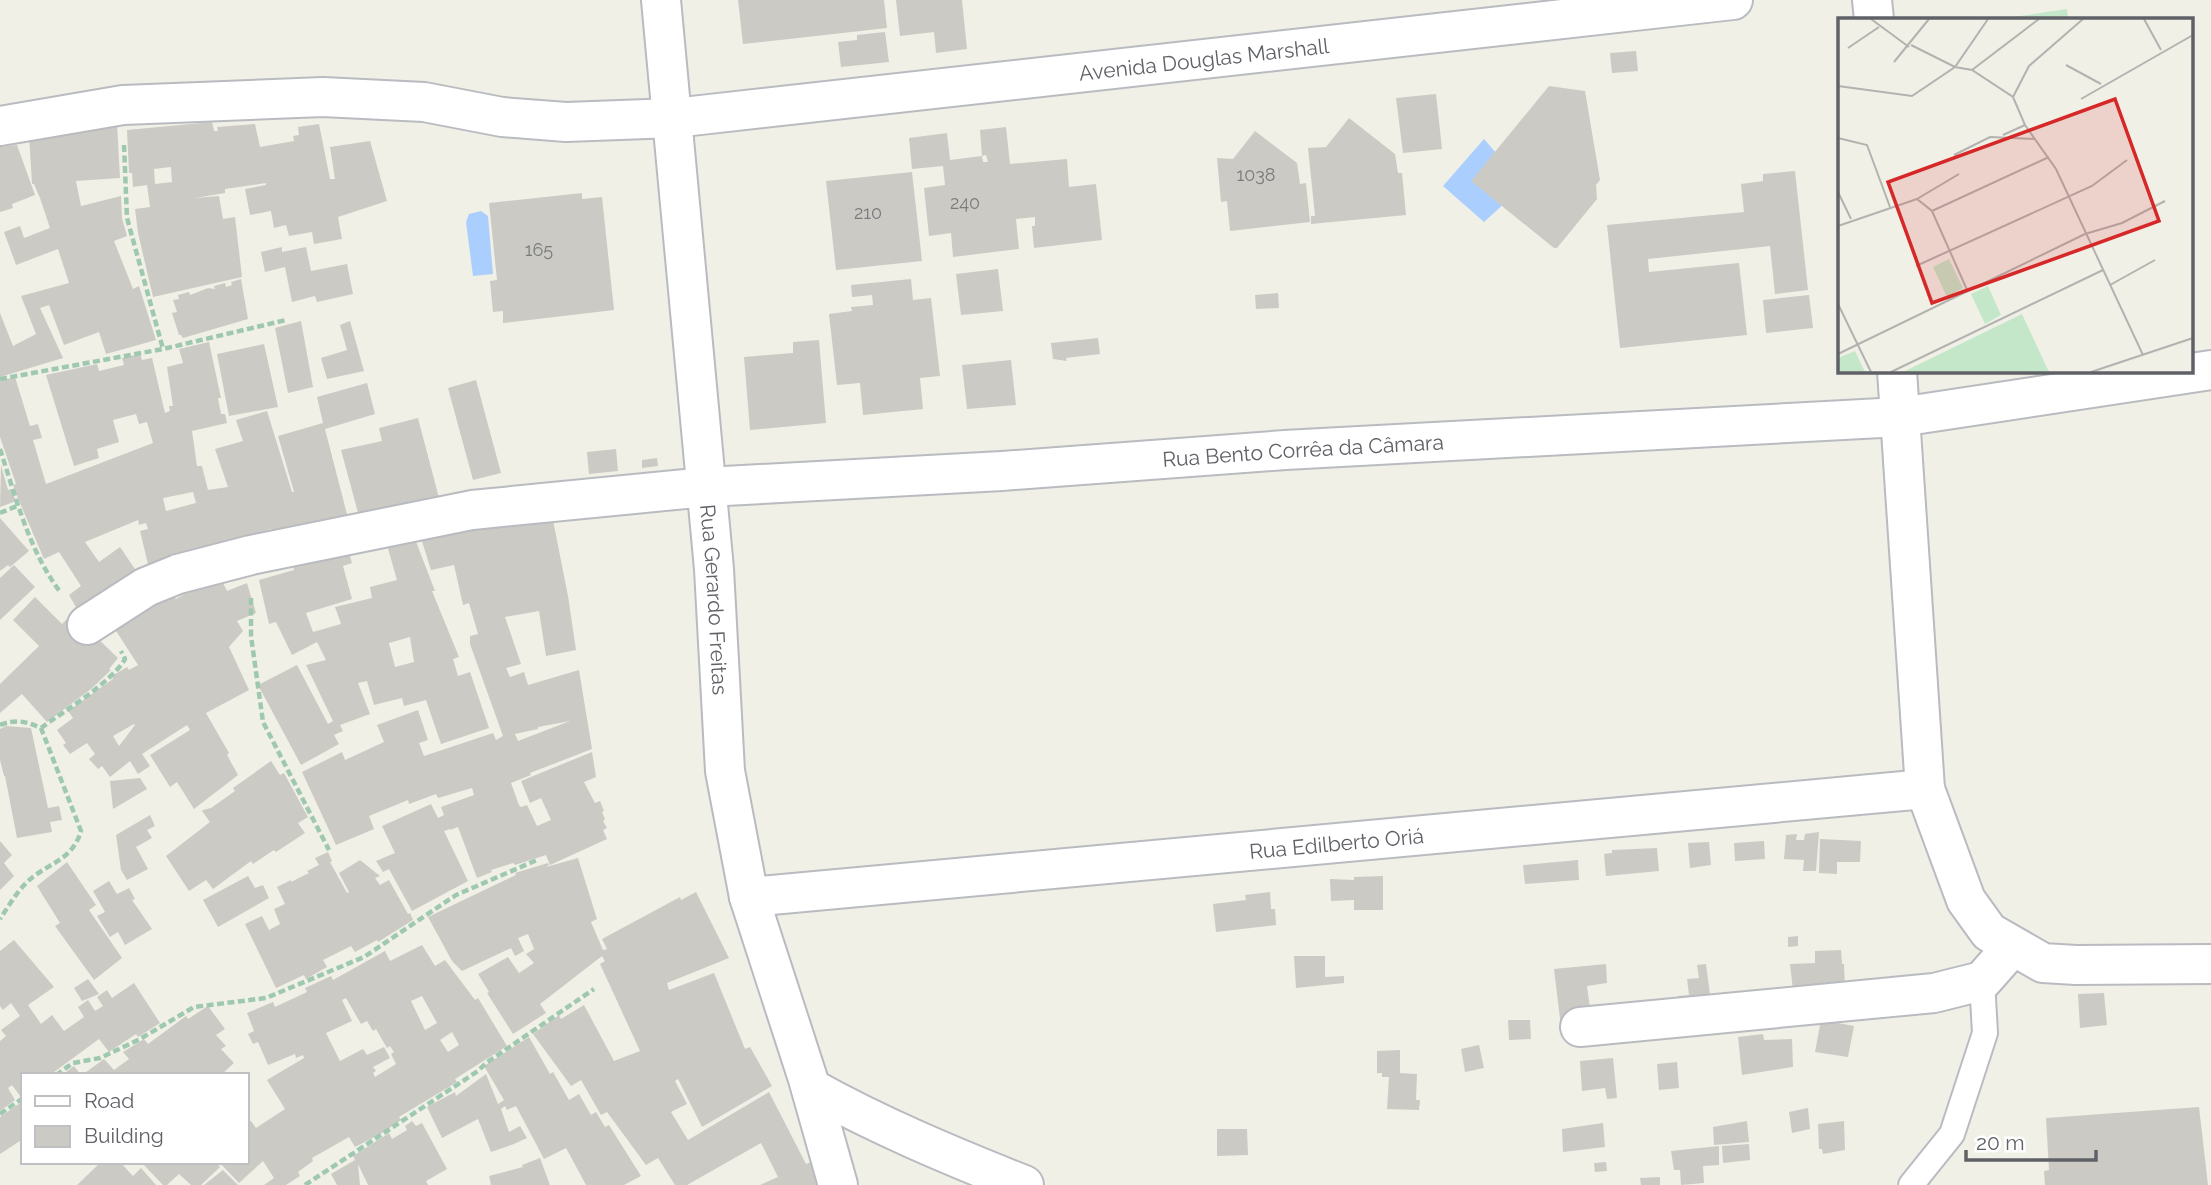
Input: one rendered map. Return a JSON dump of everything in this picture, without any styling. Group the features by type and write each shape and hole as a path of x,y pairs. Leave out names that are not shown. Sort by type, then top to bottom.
{"street":[{"name":"Rua Gerardo Freitas","path":"662,0 714,569 725,771 749,897 811,1088 838,1185"},
{"name":"Avenida Douglas Marshall","path":"0,126 122,105 323,97 425,102 502,117 566,122 674,118 1733,0"},
{"path":"1872,0 1874,18"},
{"path":"1897,373 1925,789 1966,900 1989,932 2043,963 2211,964"},
{"name":"Rua Bento Corrêa da Câmara","path":"87,625 146,587 178,574 251,555 472,510 706,487 1002,471 1285,450 1900,416 2191,373"},
{"name":"Rua Edilberto Oriá","path":"749,897 1925,789"},
{"path":"1580,1027 1934,993 1982,981 2012,947"},
{"path":"811,1088 925,1145 1024,1185"}],"lane":[{"path":"1911,1185 1952,1134 1985,1033 1982,981"}],"path":[{"path":"122,105 127,218 163,349"},
{"path":"0,379 163,349 286,320"},
{"path":"0,513 18,506"},
{"path":"251,555 251,636 263,722 329,850"},
{"path":"0,725 13,720 40,728 80,831 78,841 67,855 27,882 0,919"},
{"path":"59,1073 73,1063 100,1058 140,1039 194,1007 266,998 364,957 456,895 537,860"},
{"path":"305,1185 478,1071 594,989"},
{"path":"0,1114 21,1099"}],"green space":[{"path":"2067,9 2068,18 2007,18"}],"water":[{"path":"1484,139 1503,161 1506,202 1484,222 1443,186"},
{"path":"481,211 488,216 493,274 473,276 466,222 469,214"}],"building":[{"path":"738,0 884,0 887,28 743,44"},
{"path":"896,0 962,0 967,49 936,53 934,32 900,36"},
{"path":"885,32 889,62 841,67 838,42 857,40 857,35"},
{"path":"1636,51 1638,71 1612,73 1610,53"},
{"path":"1549,86 1585,91 1600,180 1596,185 1597,199 1557,248 1471,181"},
{"path":"1436,94 1442,149 1403,153 1396,98"},
{"path":"1349,118 1395,154 1398,173 1402,173 1406,215 1311,224 1311,216 1315,216 1308,148 1326,147"},
{"path":"212,122 214,131 218,131 217,127 255,124 260,147 294,141 293,136 299,135 298,127 319,124 330,179 335,179 330,147 370,141 387,201 338,217 342,239 314,244 312,232 289,236 286,225 274,228 271,211 250,215 245,189 266,183 225,189 225,193 195,198 219,196 223,219 235,217 242,277 153,297 135,209 150,207 147,185 133,187 132,173 129,173 127,130","holes":["171,167 172,182 155,184 154,169"]},
{"path":"117,123 120,178 76,181 81,206 121,196 122,218 127,236 114,241 133,289 139,286 156,340 106,354 99,332 64,345 49,305 40,308 63,358 0,377 0,313 13,346 36,334 21,296 69,283 58,249 16,265 4,232 20,226 24,238 50,228 40,198 32,184 29,135"},
{"path":"1006,127 1010,164 1067,159 1069,187 1096,184 1102,240 1034,248 1032,226 1035,226 1035,217 1016,219 1019,249 953,257 951,233 929,236 924,188 945,185 943,166 912,169 909,138 947,133 950,160 982,156 980,130"},
{"path":"1255,131 1297,163 1300,184 1306,183 1310,222 1230,231 1227,201 1221,202 1217,158 1233,159"},
{"path":"17,145 35,195 0,212 0,147"},
{"path":"1795,171 1808,290 1775,294 1770,246 1648,259 1649,272 1739,263 1747,335 1620,348 1607,225 1744,212 1741,184 1763,181 1763,174"},
{"path":"912,172 922,261 836,270 826,181"},
{"path":"582,193 582,199 602,197 614,310 503,323 503,311 493,312 490,281 497,280 489,203"},
{"path":"282,247 282,252 306,247 311,271 347,264 353,294 317,302 315,296 292,302 285,267 265,272 261,252"},
{"path":"998,269 1003,311 961,315 956,274"},
{"path":"241,279 248,319 183,338 179,335 172,313 177,312 173,300 179,299 178,295 189,292 190,295 208,288 215,289 214,286 225,283 226,287"},
{"path":"911,279 913,300 931,298 940,376 920,378 923,409 863,415 860,383 837,385 829,314 852,311 851,307 873,305 872,295 852,297 851,285"},
{"path":"1278,293 1279,308 1256,309 1255,295"},
{"path":"1809,295 1813,328 1766,333 1763,300"},
{"path":"301,321 313,387 288,393 275,328"},
{"path":"350,321 364,371 327,379 321,358 347,350 340,325"},
{"path":"1098,338 1100,354 1066,358 1067,361 1053,359 1051,343"},
{"path":"819,340 826,423 750,430 744,357 793,353 793,342"},
{"path":"209,342 221,398 218,398 221,414 225,414 227,423 192,431 197,466 202,466 208,490 228,487 215,449 243,441 236,420 267,411 294,492 278,436 323,423 317,397 367,383 375,414 325,429 349,522 276,543 271,529 244,539 153,585 140,531 148,529 146,523 139,525 138,520 85,542 99,562 120,547 143,581 84,621 69,595 81,586 59,552 44,559 13,485 16,484 0,437 0,381 15,377 30,426 38,424 42,438 33,440 46,484 153,443 147,422 139,424 136,414 113,420 119,442 97,449 99,458 74,466 46,375 97,364 99,371 124,365 122,358 140,354 142,360 152,358 165,413 170,411 169,406 173,406 167,367 183,363 179,349","holes":["193,492 196,503 166,511 163,498"]},
{"path":"264,344 278,407 229,416 217,354"},
{"path":"1011,360 1016,405 967,409 962,365"},
{"path":"476,380 501,473 473,480 448,388"},
{"path":"418,418 439,498 384,509 360,520 341,450 382,441 379,428"},
{"path":"616,449 618,471 589,474 587,452"},
{"path":"657,458 658,466 642,468 642,460"},
{"path":"1,465 8,490 11,489 16,501 0,507"},
{"path":"552,515 576,650 546,656 539,611 505,617 521,664 506,668 510,677 524,672 528,685 579,670 592,749 511,783 519,805 527,805 537,826 551,820 541,798 530,803 521,781 592,752 596,777 584,782 595,803 600,801 604,811 603,821 607,828 603,830 607,839 550,865 546,855 491,870 492,872 477,878 458,827 444,831 468,881 412,911 389,869 383,872 376,861 395,853 382,826 431,804 438,818 444,815 441,807 474,795 472,788 438,798 436,794 409,804 408,800 369,816 374,829 336,845 302,772 342,752 345,760 384,742 377,725 418,710 428,740 419,743 424,756 493,733 496,740 503,736 470,644 470,636 478,634 469,603 463,605 454,565 431,570 420,535","holes":["570,721 518,741 515,734"]},
{"path":"0,518 29,551 10,567 8,565 0,571"},
{"path":"415,539 435,591 432,591 459,657 453,659 458,676 470,672 489,728 441,744 426,700 404,706 402,698 374,705 367,681 358,683 370,714 340,725 343,731 334,735 339,744 301,765 258,685 297,665 328,724 333,721 306,665 326,660 317,642 292,655 276,622 269,624 259,580 294,570 293,565 349,553 352,563 343,566 352,599 306,613 313,632 341,624 335,607 372,598 370,587 397,580 387,545","holes":["410,637 414,662 395,667 389,643"]},
{"path":"14,565 35,587 0,620 0,578"},
{"path":"238,576 223,583 227,591 247,583 256,613 237,621 243,631 229,647 249,690 206,713 238,775 194,809 177,782 170,787 150,755 190,730 187,725 142,754 150,766 138,774 130,761 110,777 102,766 98,769 89,759 95,754 87,743 70,754 57,730 73,718 68,711 113,679 112,676 127,667 129,670 138,665 109,620 166,584 176,599 196,587","holes":["135,725 119,746 113,736"]},
{"path":"35,597 62,624 72,614 118,658 109,669 111,670 91,689 47,722 22,694 0,713 0,684 39,646 13,620"},
{"path":"6,726 31,728 48,808 59,806 62,820 50,822 52,832 17,838 0,760 0,729"},
{"path":"271,761 280,775 284,773 308,817 298,823 305,833 253,864 251,861 213,889 206,880 189,891 166,856 210,822 203,810 211,808 235,791 233,788"},
{"path":"140,778 147,789 113,809 110,781"},
{"path":"150,815 155,826 147,830 152,838 136,847 148,869 127,880 121,870 116,835"},
{"path":"1819,832 1816,871 1803,871 1804,860 1784,859 1786,835 1797,834 1796,840 1804,840 1805,834"},
{"path":"1820,839 1861,841 1860,862 1837,862 1837,874 1819,873"},
{"path":"0,841 12,855 4,863 14,876 0,890"},
{"path":"1764,841 1765,859 1735,861 1734,843"},
{"path":"1709,842 1711,865 1690,868 1688,843"},
{"path":"1657,848 1659,871 1606,876 1604,854 1612,853 1612,850"},
{"path":"328,852 332,861 330,862 347,893 349,892 339,873 360,860 380,876 375,878 380,885 389,880 413,920 378,942 377,940 355,952 351,946 323,960 327,967 306,979 304,975 276,988 245,924 262,916 269,930 280,924 274,909 285,904 277,887 309,873 307,871 319,865 315,858"},
{"path":"578,858 597,919 591,922 603,950 607,949 602,939 680,897 681,900 696,892 729,958 667,983 669,990 714,973 745,1049 750,1047 772,1086 702,1127 678,1079 675,1081 687,1104 671,1112 688,1140 769,1092 806,1164 816,1160 827,1185 760,1185 778,1177 761,1143 687,1185 675,1185 658,1158 646,1165 607,1112 601,1115 581,1080 571,1086 533,1034 559,1015 561,1019 584,1005 614,1061 640,1051 600,964 605,961 602,956 540,1004 546,1013 513,1034 478,974 508,957 519,973 534,963 526,954 534,949 528,934 518,938 524,951 515,956 511,948 462,971 452,961 428,917 516,875 515,873"},
{"path":"1578,860 1579,880 1525,884 1523,865"},
{"path":"67,862 96,905 89,910 122,958 94,980 55,926 60,923 37,886"},
{"path":"248,876 255,888 263,885 269,898 218,927 203,900"},
{"path":"1383,876 1383,910 1354,910 1354,900 1331,901 1330,879 1354,880 1354,877"},
{"path":"109,881 117,894 129,888 135,899 132,900 152,929 125,945 118,932 110,937 97,916 105,912 93,891"},
{"path":"1270,892 1276,925 1216,932 1213,904 1246,900 1245,895"},
{"path":"1798,936 1798,946 1788,947 1788,937"},
{"path":"14,940 54,987 28,1005 41,1024 52,1015 64,1031 84,1017 78,1007 88,1000 95,1011 103,1006 97,997 107,990 112,998 134,983 160,1023 138,1037 136,1034 109,1052 99,1039 53,1073 21,1073 21,1095 12,1085 8,1088 15,1100 0,1111 0,1041 6,1036 1,1030 20,1016 11,1003 3,1010 0,1006 0,951"},
{"path":"422,945 435,966 445,960 475,1000 478,998 507,1046 455,1079 457,1082 399,1117 401,1120 382,1133 355,1147 349,1137 312,1158 313,1161 298,1172 300,1176 286,1185 264,1185 274,1178 263,1161 239,1183 221,1164 248,1164 248,1122 251,1121 256,1128 285,1109 267,1080 304,1058 303,1055 296,1058 295,1054 268,1065 258,1042 253,1044 248,1034 254,1031 247,1013 273,1002 275,1007 307,992 305,988 331,976 333,980 385,951 390,961","holes":["422,996 437,1023 425,1030 411,1001","346,998 361,1024 367,1021 373,1031 376,1029 387,1048 390,1046 394,1052 391,1054 396,1064 375,1077 373,1073 376,1071 373,1067 390,1058 384,1047 367,1055 363,1049 340,1061 326,1033 352,1021 342,1000","452,1032 459,1045 448,1052 440,1040"]},
{"path":"1841,950 1845,988 1793,990 1790,964 1815,963 1815,951"},
{"path":"1294,956 1325,956 1325,977 1344,976 1344,983 1296,988"},
{"path":"1606,964 1607,983 1587,986 1592,1023 1561,1027 1554,969"},
{"path":"1706,964 1712,1010 1680,1012 1678,996 1689,995 1687,979 1699,978 1697,965"},
{"path":"88,979 99,994 82,1001 74,988"},
{"path":"2104,993 2107,1025 2080,1028 2078,994"},
{"path":"208,1006 225,1029 216,1035 226,1046 221,1049 234,1063 223,1073 85,1073 104,1059 114,1070 129,1059 123,1052 144,1039 148,1044 186,1016 188,1019"},
{"path":"1508,1020 1530,1020 1531,1039 1509,1040"},
{"path":"1821,1020 1854,1026 1848,1057 1815,1052"},
{"path":"1763,1034 1764,1040 1792,1039 1793,1067 1742,1075 1738,1037"},
{"path":"529,1037 550,1074 553,1072 569,1100 579,1094 591,1115 596,1112 605,1127 609,1125 641,1176 624,1185 586,1185 566,1148 544,1159 516,1106 507,1110 505,1106 501,1109 509,1132 520,1126 527,1138 514,1144 491,1152 478,1119 442,1138 427,1107 455,1092 456,1096 486,1074 498,1104 504,1100 484,1066"},
{"path":"1479,1045 1484,1068 1465,1072 1461,1049"},
{"path":"1400,1050 1400,1073 1417,1074 1416,1100 1420,1100 1419,1110 1387,1109 1389,1077 1382,1077 1382,1073 1377,1073 1377,1051"},
{"path":"1613,1058 1617,1098 1607,1099 1605,1088 1582,1091 1580,1061"},
{"path":"1677,1062 1679,1088 1659,1090 1657,1064"},
{"path":"74,1066 79,1073 65,1073"},
{"path":"21,1102 21,1142 0,1154 0,1117"},
{"path":"2199,1107 2208,1185 2045,1185 2044,1171 2049,1170 2046,1118"},
{"path":"1808,1108 1810,1129 1792,1133 1789,1112"},
{"path":"412,1121 416,1126 422,1123 447,1169 426,1181 428,1185 368,1185 358,1164 360,1185 337,1185 331,1174 355,1160 353,1156 389,1133 392,1139 407,1130 405,1126"},
{"path":"1747,1121 1749,1142 1714,1145 1713,1127"},
{"path":"1844,1121 1845,1150 1823,1154 1822,1149 1819,1149 1818,1124"},
{"path":"1603,1123 1605,1147 1563,1152 1562,1129"},
{"path":"1217,1129 1247,1129 1248,1155 1217,1156"},
{"path":"1749,1144 1750,1160 1723,1163 1722,1146"},
{"path":"1719,1146 1719,1165 1703,1166 1704,1183 1681,1185 1680,1170 1674,1170 1671,1151"},
{"path":"540,1158 550,1185 491,1185 489,1176 523,1167 522,1165"},
{"path":"1606,1162 1607,1171 1595,1172 1594,1163"},
{"path":"99,1164 122,1164 133,1176 141,1168 156,1185 77,1185"},
{"path":"143,1164 218,1164 220,1167 201,1185 191,1185 179,1174 167,1185 163,1185"},
{"path":"223,1170 238,1185 204,1185"},
{"path":"1660,1177 1660,1185 1641,1185 1640,1178"}]}
